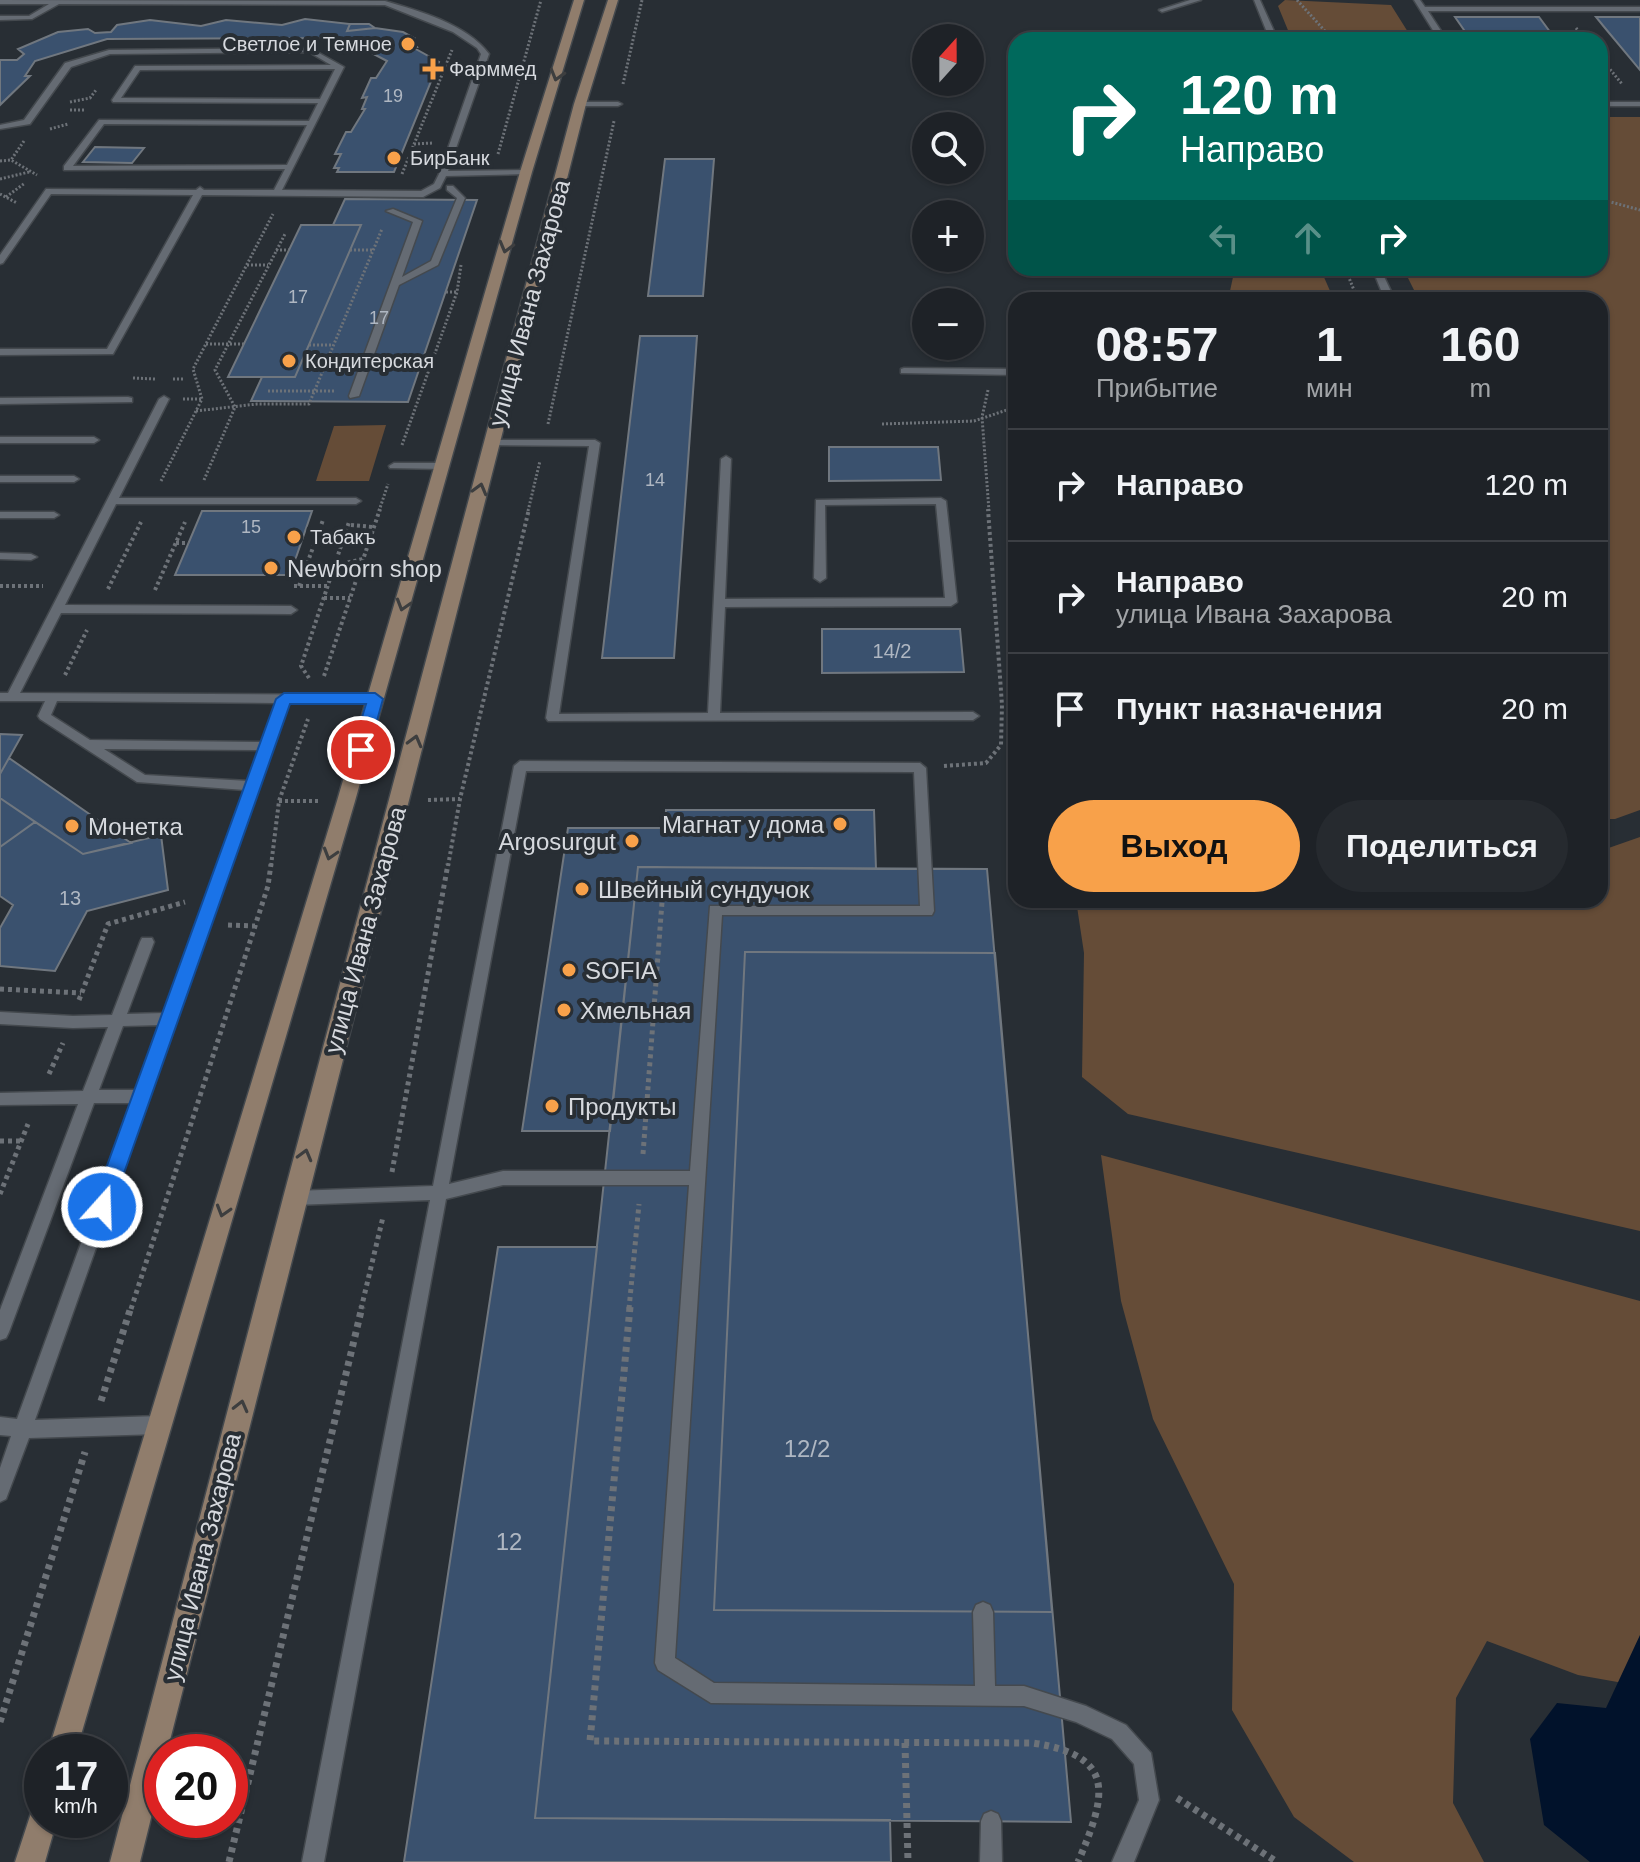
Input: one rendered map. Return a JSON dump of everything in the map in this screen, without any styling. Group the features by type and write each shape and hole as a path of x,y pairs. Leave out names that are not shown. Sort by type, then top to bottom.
{"main road":[{"name":"улица Ивана Захарова","path":"67,1734 444,466 526,172 579,0"},
{"name":"улица Ивана Захарова","path":"125,1862 294,1198 580,104 613,0"},
{"path":"30,1862 37,1838"}],"lane":[{"path":"1162,10 1198,0"},
{"path":"1257,0 1271,32"},
{"path":"1417,0 1438,32"},
{"path":"0,2 385,3 435,22 483,49 479,72 443,174 437,186 423,194 49,191 0,261"},
{"path":"0,18 30,18 58,2"},
{"path":"1423,9 1640,9"},
{"path":"0,127 27,122 68,65 109,52 310,50 340,67"},
{"path":"282,192 290,167 340,67"},
{"path":"322,101 116,100 138,68 340,67"},
{"path":"580,104 618,104"},
{"path":"1608,104 1640,104"},
{"path":"290,167 67,168 102,122 311,123"},
{"path":"443,174 526,172"},
{"path":"446,200 450,188 463,173"},
{"path":"397,283 435,263 461,198 450,188"},
{"path":"0,352 110,352 200,190"},
{"path":"355,393 418,221 390,211"},
{"path":"904,371 1008,372"},
{"path":"6,697 57,609 164,399"},
{"path":"1,403 128,400"},
{"path":"0,440 94,440"},
{"path":"492,443 595,443 552,718 973,716"},
{"path":"714,717 726,459"},
{"path":"394,466 444,466"},
{"path":"0,479 74,479"},
{"path":"112,501 356,501"},
{"path":"720,603 951,602 941,501 820,502 820,578"},
{"path":"0,515 54,515"},
{"path":"0,556 31,557"},
{"path":"57,609 291,610"},
{"path":"6,697 56,692 375,699"},
{"path":"56,692 44,716 142,779 253,786"},
{"path":"0,1493 284,699"},
{"path":"86,744 266,746"},
{"path":"313,1862 520,766 920,768 927,911 715,910 665,1663 711,1693 1024,1696 1079,1713 1119,1732 1144,1760 1149,1800 1123,1862"},
{"path":"0,1332 147,942"},
{"path":"0,1018 169,1019"},
{"path":"0,1099 142,1096"},
{"path":"294,1198 387,1198 440,1193 503,1178 697,1178"},
{"path":"0,1426 23,1429 159,1425"},
{"path":"983,1612 985,1696"},
{"path":"991,1821 991,1862"}],"path":[{"path":"493,172 541,0"},
{"path":"229,1862 387,1198 460,799 544,443 642,0"},
{"path":"1297,0 1326,32"},
{"path":"60,104 70,110 68,124"},
{"path":"11,160 24,146 24,136"},
{"path":"0,161 11,160 35,175 51,175"},
{"path":"0,179 30,172"},
{"path":"6,197 35,175"},
{"path":"56,692 202,399 193,369 282,192"},
{"path":"1608,201 1640,210"},
{"path":"196,411 309,404 390,211"},
{"path":"235,407 215,370 285,234"},
{"path":"276,250 289,250"},
{"path":"350,250 373,250"},
{"path":"0,1722 268,886 279,801 457,292 462,253"},
{"path":"247,265 268,265"},
{"path":"446,292 457,292"},
{"path":"206,344 244,344"},
{"path":"309,345 333,345"},
{"path":"920,768 986,763 1001,745 1002,705 982,417 991,376 998,371"},
{"path":"268,391 355,393"},
{"path":"157,585 235,407"},
{"path":"882,424 944,424 1008,409"},
{"path":"291,610 331,500"},
{"path":"301,666 356,501"},
{"path":"348,524 373,527"},
{"path":"176,543 189,543"},
{"path":"314,544 368,544"},
{"path":"335,565 363,559"},
{"path":"0,586 68,586"},
{"path":"324,598 350,598"},
{"path":"711,890 663,889 641,1177 590,1741 1033,1743 1073,1751 1094,1770 1101,1800 1078,1862"},
{"path":"0,989 81,993"},
{"path":"0,1141 21,1141"},
{"path":"905,1743 908,1862"},
{"path":"1147,1782 1205,1813 1277,1862"}],"shaded area":[{"path":"1285,0 1391,5 1408,32 1289,32 1278,6"},
{"path":"1608,117 1640,117 1640,810 1608,819 1608,292 1415,292 1407,276 1608,276"},
{"path":"1233,276 1324,276 1330,292 1230,292"},
{"path":"386,425 369,481 316,481 334,426"},
{"path":"1640,837 1640,1231 1128,1114 1082,1077 1084,953 1077,908 1608,908 1608,848"},
{"path":"1101,1155 1640,1301 1640,1686 1578,1675 1487,1641 1456,1698 1453,1803 1484,1862 1354,1862 1294,1817 1232,1710 1234,1584 1153,1419 1121,1301"}],"water":[{"path":"1640,1635 1640,1862 1590,1862 1544,1825 1530,1739 1557,1703 1606,1708"}],"building":[{"path":"1455,17 1539,17 1550,32 1465,32"},
{"path":"1596,17 1640,17 1640,70 1605,28"},
{"path":"305,19 350,24 347,31 375,28 403,32 414,38 410,40 417,47 414,48 439,62 394,172 337,172 339,168 334,168 341,154 335,154 346,132 351,132 365,109 362,109 367,97 362,98 371,78 376,78 387,61 343,38 107,39 35,61 25,76 30,76 0,105 0,60 17,60 24,54 18,49 58,32 88,29 95,33 111,32 117,25 150,20 201,26 226,20 282,25"},
{"path":"350,24 369,24 375,28 347,31"},
{"path":"95,147 144,148 132,163 83,162"},
{"path":"665,159 714,159 703,296 648,296"},
{"path":"345,199 477,200 408,402 251,401 262,377 295,377 361,225 333,225"},
{"path":"301,225 361,225 295,377 228,377"},
{"path":"640,336 697,336 674,658 602,658"},
{"path":"829,447 938,447 941,480 829,481"},
{"path":"202,511 312,511 290,575 175,575"},
{"path":"822,629 960,629 964,672 822,673"},
{"path":"0,734 22,735 0,774"},
{"path":"9,758 131,843 83,854 0,798 0,774"},
{"path":"0,798 35,822 0,847"},
{"path":"666,810 874,810 876,869 638,867 610,1131 522,1131 568,828 665,828"},
{"path":"35,822 83,854 161,835 168,890 87,911 55,971 0,966 0,928 13,905 0,896 0,847"},
{"path":"638,867 987,869 1071,1822 535,1818"},
{"path":"745,952 995,953 1052,1612 714,1610"},
{"path":"498,1247 597,1247 535,1818 890,1820 891,1862 404,1862"}],"place":[{"name":"Светлое и Темное","path":"408,44"},
{"name":"Фарммед","path":"433,69"},
{"name":"БирБанк","path":"394,158"},
{"name":"Кондитерская","path":"289,361"},
{"name":"Табакъ","path":"294,537"},
{"name":"Newborn shop","path":"271,568"},
{"name":"Магнат у дома","path":"840,824"},
{"name":"Монетка","path":"72,826"},
{"name":"Argosurgut","path":"632,841"},
{"name":"Швейный сундучок","path":"582,889"},
{"name":"SOFIA","path":"569,970"},
{"name":"Хмельная","path":"564,1010"},
{"name":"Продукты","path":"552,1106"}],"route":[{"path":"102,1207 284,699 375,699 361,750"}]}
